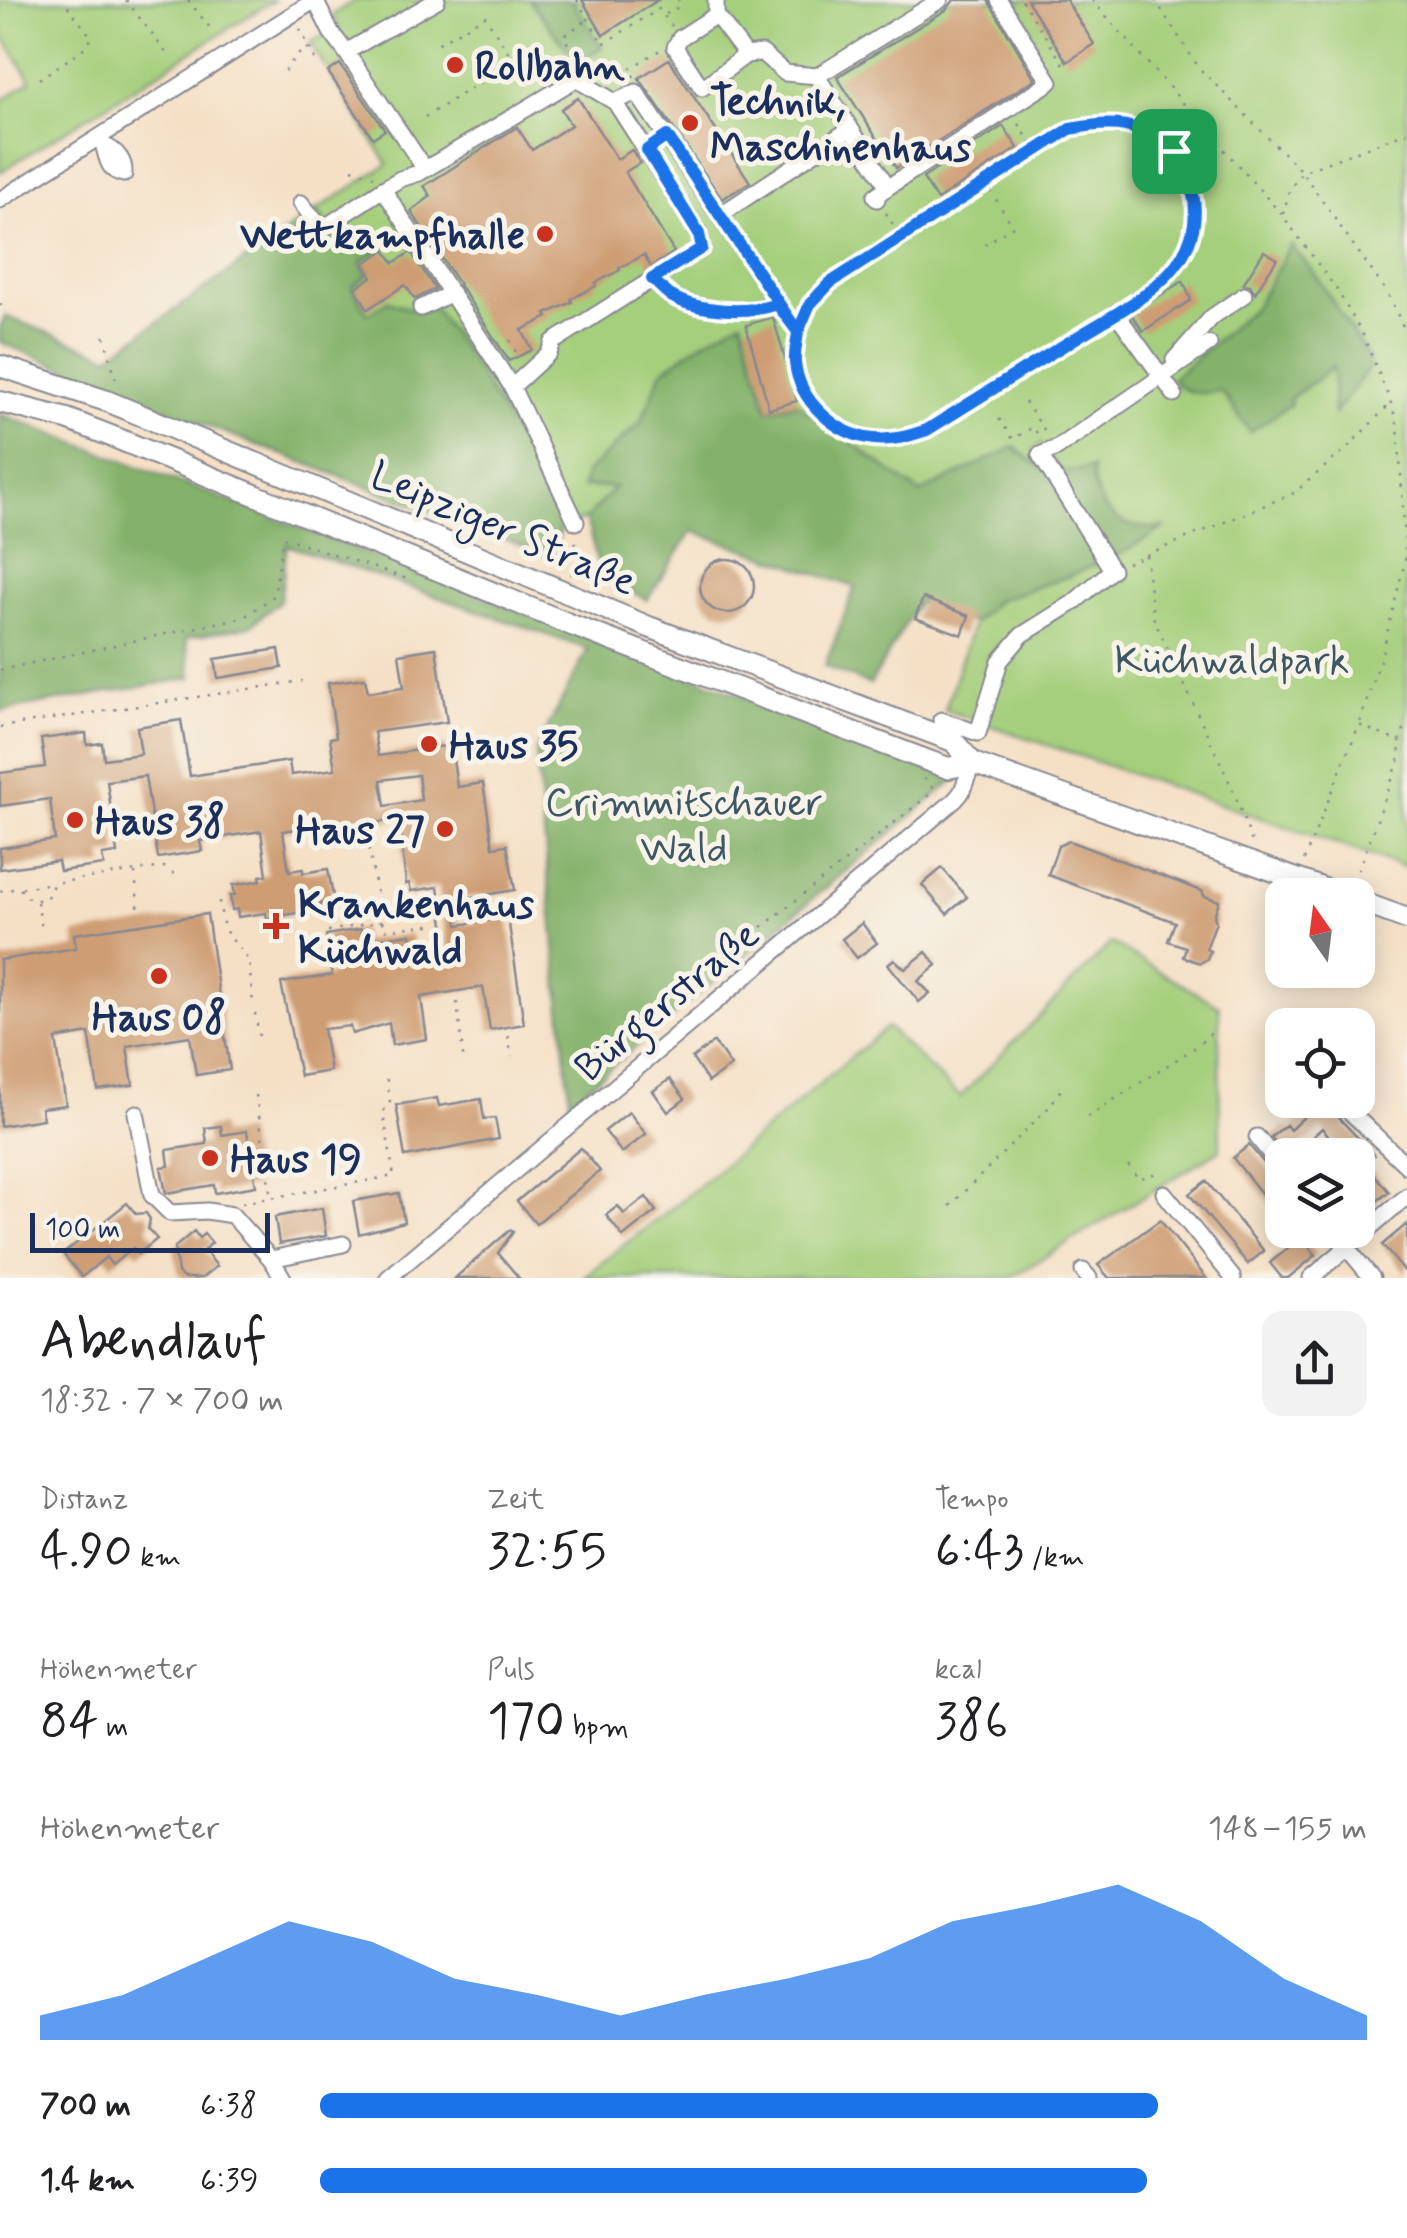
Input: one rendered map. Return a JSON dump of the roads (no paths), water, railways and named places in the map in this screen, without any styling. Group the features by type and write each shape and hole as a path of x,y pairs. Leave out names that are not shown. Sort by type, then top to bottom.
{"main road":[{"name":"Leipziger Straße","path":"0,366 125,409 649,627 953,740 973,763 1293,878"},
{"name":"Leipziger Straße","path":"0,402 116,438 752,696 948,768 973,763"},
{"name":"Leipziger Straße","path":"1375,904 1407,919"}],"street":[{"path":"0,200 102,141 315,0 425,169"},
{"path":"346,52 437,0"},
{"path":"746,55 716,8 675,46 702,88 746,55 762,54 785,73 816,76 940,0"},
{"path":"816,76 850,130 882,193 1050,82 999,0"},
{"path":"302,203 322,229 380,185 425,169 576,78 615,102 699,234 702,248 553,342 549,353 512,386"},
{"path":"615,102 636,92 798,332"},
{"path":"720,215 850,130"},
{"path":"645,151 667,136"},
{"path":"380,185 512,386 576,522"},
{"path":"652,279 673,297 732,311 758,310 777,304"},
{"path":"1161,376 1237,291"},
{"path":"421,308 452,292"},
{"path":"1116,313 1174,394"},
{"path":"941,720 978,733 1000,661 1022,635 1074,602 1112,570 1040,455 1209,344"},
{"name":"Bürgerstraße","path":"388,1278 955,800 973,763"},
{"path":"136,1113 152,1195 158,1203 170,1214 232,1214 283,1278"},
{"path":"1357,1118 1407,1166"},
{"path":"1257,1137 1265,1147"},
{"path":"1164,1193 1233,1278"},
{"path":"1375,1224 1407,1196"},
{"path":"271,1259 343,1244"},
{"path":"1311,1278 1347,1248 1372,1278"}],"place":[{"name":"Rollbahn","path":"455,65"},
{"name":"Technik, Maschinenhaus","path":"690,123"},
{"name":"Wettkampfhalle","path":"545,234"},
{"name":"Haus 35","path":"429,744"},
{"name":"Haus 38","path":"75,820"},
{"name":"Haus 27","path":"445,829"},
{"name":"Krankenhaus Küchwald","path":"276,926"},
{"name":"Haus 08","path":"159,976"},
{"name":"Haus 19","path":"210,1158"}],"park label":[{"name":"Küchwaldpark","path":"1232,659"},
{"name":"Crimmitschauer Wald","path":"684,824"}]}
